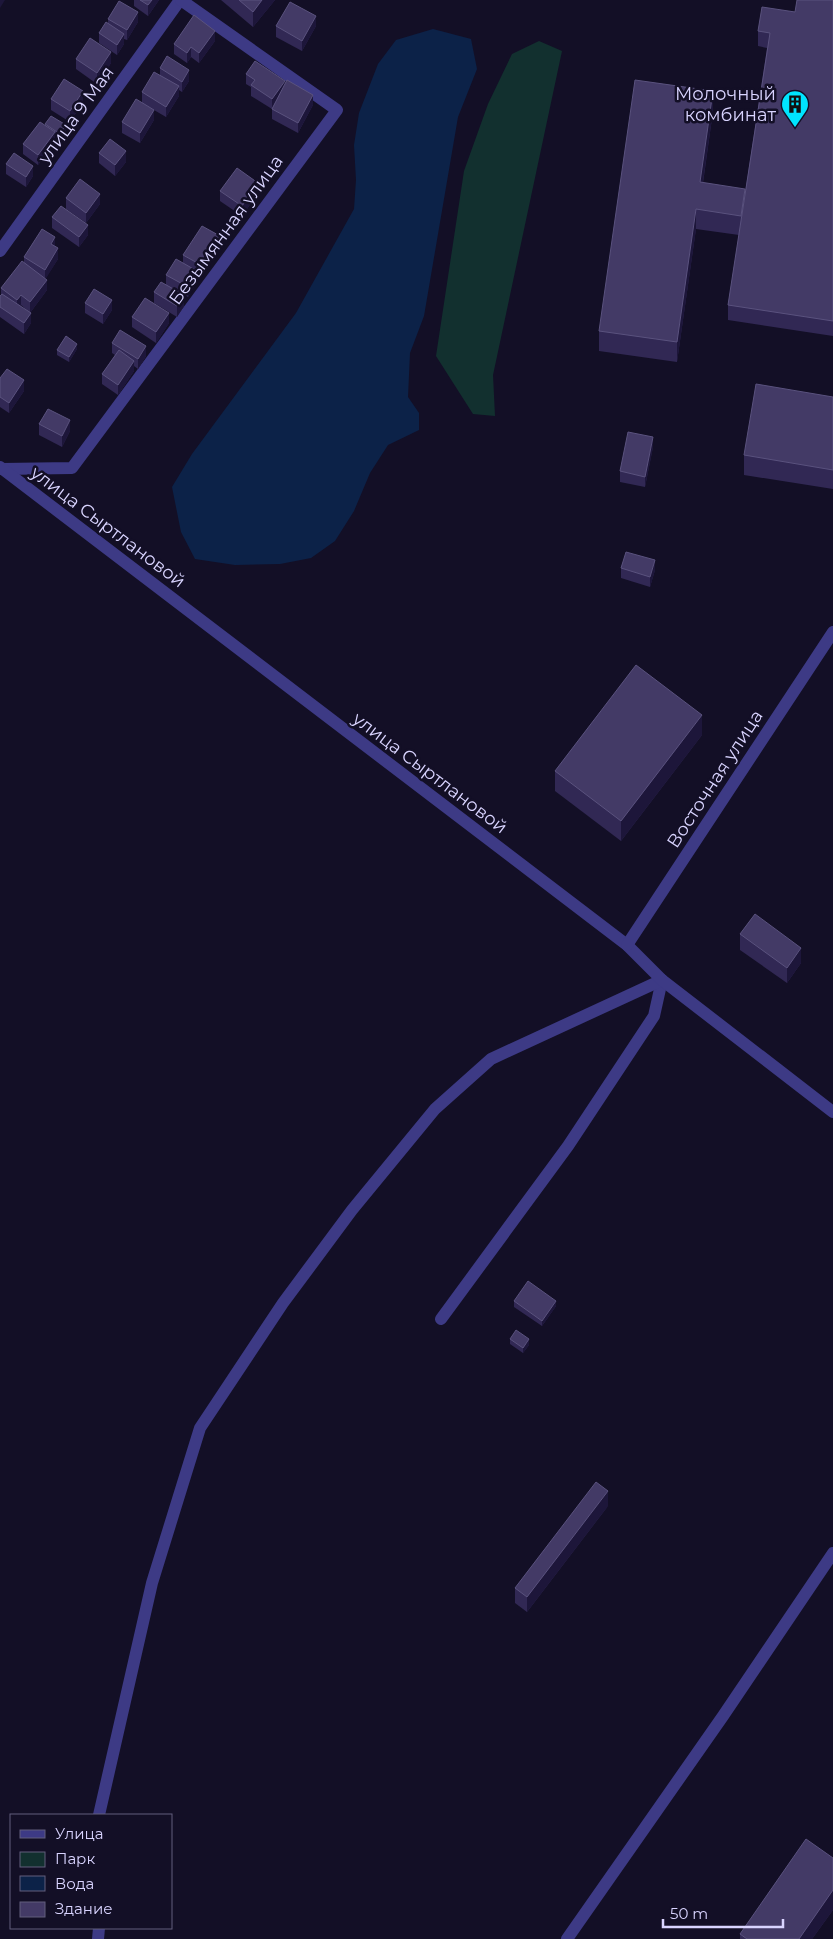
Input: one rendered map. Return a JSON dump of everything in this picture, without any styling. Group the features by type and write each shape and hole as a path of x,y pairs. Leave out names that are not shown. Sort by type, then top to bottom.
{"street":[{"name":"улица 9 Мая","path":"0,251 180,0"},
{"name":"Безымянная улица","path":"1,468 72,468 337,110 180,0"},
{"name":"улица Сыртлановой","path":"1,468 627,945 662,980 833,1112"},
{"name":"Восточная улица","path":"627,945 833,632"},
{"path":"441,1319 568,1146 654,1016 662,980"},
{"path":"98,1814 152,1583 200,1428 283,1303 352,1210 435,1109 491,1058 662,980"},
{"path":"567,1939 723,1716 833,1553"}],"green space":[{"path":"539,41 562,51 493,375 495,416 473,414 436,356 464,171 488,104 512,54"}],"water":[{"path":"433,29 471,39 477,69 458,117 424,316 410,353 408,397 419,413 419,430 388,445 370,473 354,511 335,541 311,558 280,564 235,565 195,559 181,532 172,487 192,454 296,313 354,209 356,180 354,145 359,113 378,64 396,40"}],"building":[{"path":"140,0 152,0 148,5"},
{"path":"239,0 262,0 253,12"},
{"name":"Молочный комбинат","path":"797,0 833,0 833,321 728,305 770,33 758,31 762,7 795,12"},
{"path":"119,1 138,12 127,30 108,19"},
{"path":"290,2 316,16 302,41 276,26"},
{"path":"194,15 215,31 199,53 191,47 187,53 174,44"},
{"path":"106,22 124,34 117,45 99,33"},
{"path":"90,38 111,52 97,73 76,59"},
{"path":"167,56 189,70 182,82 160,68"},
{"path":"255,61 285,81 272,99 251,85 255,80 246,74"},
{"path":"154,72 179,86 166,107 142,92"},
{"path":"64,79 83,91 70,111 51,99"},
{"path":"287,80 313,95 298,123 272,109"},
{"path":"635,80 713,91 700,182 745,189 741,216 696,209 677,342 599,331"},
{"path":"136,99 154,110 140,133 122,122"},
{"path":"51,116 66,125 60,134 45,124"},
{"path":"40,122 55,132 38,155 23,144"},
{"path":"110,139 126,151 115,165 99,153"},
{"path":"14,153 33,166 26,177 6,164"},
{"path":"237,168 258,183 242,206 220,191"},
{"path":"80,179 100,194 86,213 66,198"},
{"path":"61,206 88,225 79,237 52,217"},
{"path":"202,226 220,236 201,265 183,255"},
{"path":"42,229 55,237 51,244 58,248 45,270 24,257"},
{"path":"176,259 197,271 188,287 166,275"},
{"path":"22,261 47,280 30,302 21,295 17,300 1,288"},
{"path":"161,282 184,295 177,306 154,292"},
{"path":"94,289 112,300 103,314 85,303"},
{"path":"2,294 31,313 24,323 0,307 0,296"},
{"path":"145,298 169,313 156,332 132,317"},
{"path":"120,330 146,346 138,359 112,343"},
{"path":"66,336 77,344 69,357 57,350"},
{"path":"119,350 134,361 118,385 102,374"},
{"path":"7,369 24,380 9,403 0,397 0,378"},
{"path":"756,384 833,397 833,470 744,455"},
{"path":"48,409 70,420 62,436 39,424"},
{"path":"628,432 653,437 645,477 620,471"},
{"path":"626,552 655,560 650,577 621,568"},
{"path":"636,665 702,715 621,821 555,771"},
{"path":"755,914 801,948 787,968 740,934"},
{"path":"528,1281 556,1301 542,1321 514,1301"},
{"path":"516,1330 529,1339 523,1348 510,1339"},
{"path":"596,1482 608,1491 527,1597 515,1588"},
{"path":"806,1839 833,1858 833,1890 799,1939 747,1939 740,1934"}],"place":[{"name":"Молочный комбинат","path":"795,128"}]}
